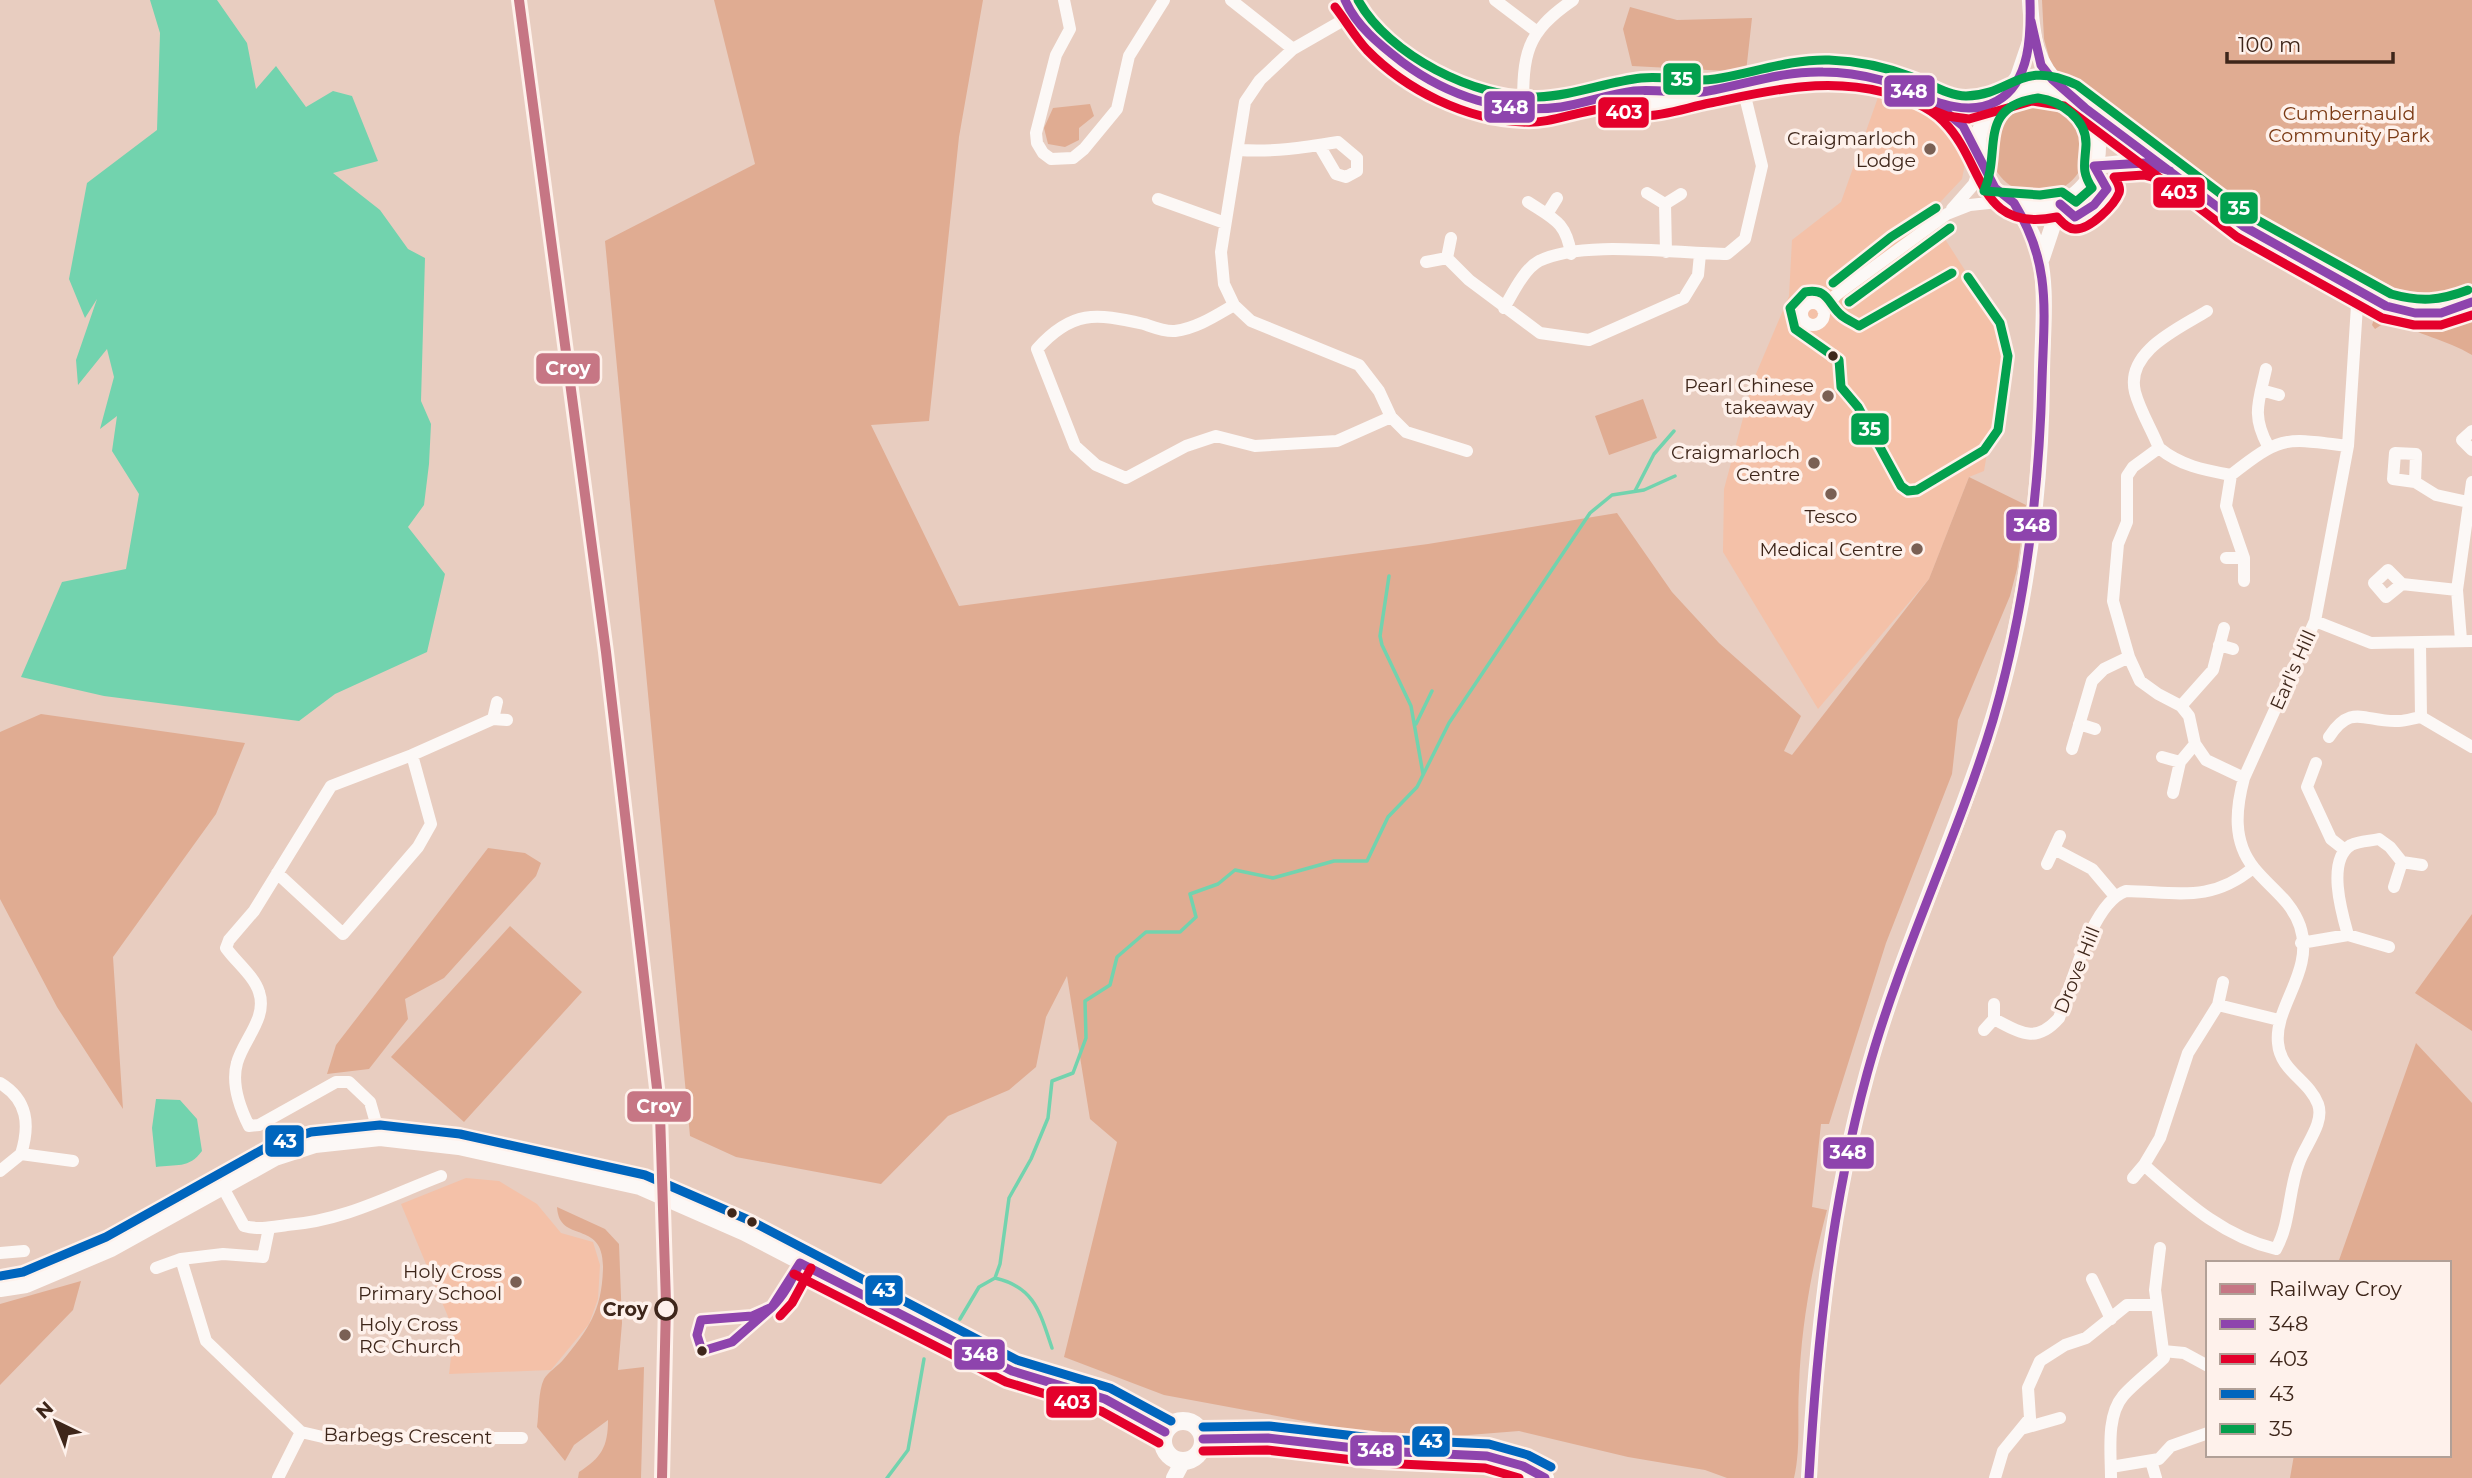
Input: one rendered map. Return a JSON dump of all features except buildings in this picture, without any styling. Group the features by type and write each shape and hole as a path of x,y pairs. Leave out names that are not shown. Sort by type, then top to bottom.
{"main road":[{"path":"0,1288 26,1284 111,1248 221,1184 275,1157 314,1144 380,1137 459,1146 640,1186 692,1208 1000,1365 1074,1392 1105,1399 1164,1432"},
{"path":"1176,1422 1189,1422 1198,1427 1203,1439 1198,1454 1183,1461 1166,1453 1162,1440 1164,1432 1176,1422"},
{"path":"1203,1439 1268,1438 1380,1451 1487,1456 1523,1466 1545,1478"}],"street":[{"path":"1064,0 1070,29 1056,55 1036,133 1043,153 1051,159 1062,160 1073,158 1084,149 1117,109 1129,56 1164,0"},
{"path":"1231,0 1293,49"},
{"path":"1495,0 1536,31"},
{"path":"1523,110 1525,60 1536,31 1573,0"},
{"path":"2030,0 2032,36 2041,65 2085,108 2243,226 2386,306 2415,313 2441,313 2472,302"},
{"path":"1467,451 1406,432 1391,417 1379,391 1359,365 1251,321 1234,305 1224,284 1220,252 1245,102 1260,80 1293,49 1349,7 1376,41 1410,69 1442,89 1483,102 1523,110 1561,107 1602,96 1642,104 1779,75 1829,72 1877,79 1936,101 1970,108 2032,86 2052,87 2070,95"},
{"path":"1824,310 1836,295 1947,214 1974,184 1980,157 1979,137 1984,119 2018,77 2032,36"},
{"path":"1504,308 1530,269 1539,261 1571,254 1619,249 1727,254 1745,239 1762,166 1742,84"},
{"path":"1809,1478 1814,1381 1827,1269 1866,1078 1918,916 1977,769 2004,678 2023,595 2041,458 2041,264 2035,242 2010,202 1986,175 1980,157 1962,124 1936,101"},
{"path":"2041,264 2060,204 2084,183 2094,166 2098,146 2095,126 2085,108"},
{"path":"1238,150 1279,153 1319,145"},
{"path":"2094,166 2145,163 2168,169"},
{"path":"1647,193 1665,204"},
{"path":"1665,204 1681,194"},
{"path":"1547,214 1557,198"},
{"path":"1158,199 1226,223"},
{"path":"1528,202 1560,223 1568,234 1571,254"},
{"path":"1947,214 1970,205 2010,202 2032,208 2060,204"},
{"path":"1665,204 1666,252"},
{"path":"1447,258 1451,238"},
{"path":"1426,261 1447,258 1504,308 1540,333 1589,340 1684,298 1698,275 1700,254"},
{"name":"Earl's Hill","path":"2274,1261 2276,1249 2285,1233 2291,1183 2319,1122 2319,1105 2308,1089 2285,1066 2277,1045 2279,1020 2293,995 2301,970 2301,927 2287,900 2253,868 2237,828 2237,804 2244,778 2315,621 2347,446 2358,290"},
{"path":"1234,305 1194,327 1172,331 1108,316 1075,318 1054,330 1037,349 1075,446 1096,465 1126,478 1186,446 1216,436 1255,446 1337,441 1391,417"},
{"path":"2207,311 2159,340 2136,371 2135,390 2159,448 2173,459 2192,467 2231,475"},
{"path":"2266,369 2256,410 2260,430 2268,446"},
{"path":"2261,390 2278,395"},
{"path":"2472,430 2462,440 2472,450"},
{"path":"2244,581 2244,558 2226,506 2231,475 2268,446 2287,440 2347,446"},
{"path":"2159,448 2133,467 2127,476 2127,522 2118,544 2113,601 2129,657 2140,681 2158,694 2181,705 2189,716 2195,744 2206,760 2244,778"},
{"path":"2415,482 2436,495 2468,502"},
{"path":"2315,621 2371,643 2420,644 2467,640 2457,590 2466,570 2468,502 2472,482"},
{"path":"2226,558 2244,558"},
{"path":"2402,584 2457,590"},
{"path":"2181,705 2213,670 2224,628"},
{"path":"2420,644 2421,717"},
{"path":"2219,645 2233,649"},
{"path":"2072,749 2092,681 2104,669 2129,657"},
{"path":"493,719 497,702"},
{"path":"2329,737 2340,721 2355,715 2398,721 2421,717 2472,747"},
{"path":"380,1137 370,1102 349,1082 336,1082 259,1125 249,1126 239,1106 236,1063 251,1037 260,1009 260,993 226,948 331,786 412,755 493,719 507,720"},
{"path":"2079,724 2095,729"},
{"path":"2173,793 2180,762 2195,744"},
{"path":"277,873 343,933 418,846 431,824 412,755"},
{"path":"2161,757 2180,762"},
{"path":"2316,763 2307,787 2315,810 2331,839 2345,850"},
{"path":"2047,864 2060,836"},
{"path":"2348,935 2335,888 2345,850 2354,843 2379,839 2390,847 2402,862 2422,865"},
{"path":"2054,849 2092,869 2114,895 2126,891 2208,894 2234,884 2253,868"},
{"path":"2394,887 2402,862"},
{"name":"Drove Hill","path":"1994,1019 2031,1035 2050,1029 2059,1018 2100,912 2114,895"},
{"path":"2301,943 2348,935 2389,947"},
{"path":"2133,1178 2144,1166 2160,1138 2188,1053 2218,1005 2223,982"},
{"path":"1984,1030 1994,1019 1994,1004"},
{"path":"2218,1005 2279,1020"},
{"path":"0,1083 23,1107 28,1126 21,1154 0,1171"},
{"path":"21,1154 73,1161"},
{"path":"2144,1166 2204,1217 2249,1242 2276,1249"},
{"path":"221,1184 244,1226 269,1228 311,1225 349,1215 441,1176"},
{"path":"156,1268 181,1259 223,1254 263,1256 269,1228"},
{"path":"2160,1248 2155,1290 2164,1358 2123,1396 2114,1417 2111,1473 2159,1459 2171,1446 2206,1434"},
{"path":"0,1253 24,1251"},
{"name":"Barbegs Crescent","path":"181,1259 206,1341 300,1432 327,1438 522,1438"},
{"path":"2092,1279 2111,1319"},
{"path":"1995,1478 2003,1451 2030,1418 2028,1388 2040,1361 2065,1345 2086,1338 2127,1305 2157,1305"},
{"path":"2163,1351 2184,1353 2206,1365"},
{"path":"2021,1429 2060,1418"},
{"path":"278,1478 300,1432"},
{"path":"1174,1478 1183,1461"},
{"path":"2151,1461 2156,1478"}],"shaded area":[{"path":"150,0 217,0 247,43 256,89 276,66 306,107 333,91 352,96 378,161 333,173 380,210 408,249 425,258 421,401 431,424 429,464 424,505 408,527 445,574 427,652 335,694 299,721 104,696 21,677 62,582 126,569 139,494 112,451 117,416 100,429 114,377 107,349 78,385 76,360 97,299 85,318 69,279 87,183 157,130 160,33"},
{"path":"1882,86 1918,100 1951,125 1967,153 1962,179 1929,214 2007,336 1984,471 1969,477 1929,579 1818,709 1723,552 1724,489 1753,381 1789,296 1792,240 1841,202"},
{"path":"156,1099 180,1100 197,1119 202,1151 192,1161 182,1165 156,1167 152,1128"},
{"name":"Holy Cross Primary School","path":"466,1178 499,1181 537,1204 561,1233 593,1242 600,1265 598,1299 589,1324 551,1370 449,1374 454,1331 401,1204"}],"green space":[{"path":"714,0 983,0 959,137 929,421 871,425 959,606 1428,544 1617,513 1672,592 1719,643 1801,716 1784,751 1792,755 1929,579 1969,477 2026,505 2017,569 2010,596 1958,720 1952,774 1886,943 1829,1124 1821,1124 1812,1207 1827,1210 1805,1319 1794,1478 1727,1478 1705,1470 1628,1457 1519,1431 1406,1440 1164,1395 1064,1357 1117,1142 1090,1119 1067,976 1046,1017 1036,1067 1009,1090 948,1116 881,1184 736,1157 690,1136 605,241 755,164"},
{"name":"Cumbernauld Community Park","path":"2042,0 2472,0 2472,285 2431,297 2406,294 2233,201 2052,68 2044,39"},
{"path":"1630,7 1677,20 1752,18 1746,72 1632,66 1623,29"},
{"path":"2038,96 2057,100 2072,111 2083,126 2087,145 2083,164 2072,179 2057,190 2038,194 2019,190 2004,179 1993,164 1989,145 1993,126 2004,111 2019,100"},
{"path":"1090,104 1094,116 1079,128 1079,140 1065,147 1048,144 1044,128 1053,108"},
{"path":"2387,314 2429,322 2472,321 2472,355 2392,318 2375,329 2372,325 2375,316"},
{"path":"1643,399 1657,438 1609,455 1595,416"},
{"path":"41,714 245,743 216,814 113,957 123,1109 57,1007 0,899 0,732"},
{"path":"488,848 525,853 541,863 536,876 444,978 405,999 408,1019 369,1069 327,1074 336,1045"},
{"path":"2472,914 2472,1031 2415,993"},
{"path":"510,926 582,992 464,1122 391,1057"},
{"path":"2416,1043 2472,1103 2472,1478 2290,1478 2294,1457 2451,1457 2451,1261 2339,1261"},
{"path":"557,1207 605,1229 619,1244 622,1323 618,1370 644,1367 641,1478 578,1478 579,1472 602,1451 607,1438 608,1420 574,1445 565,1461 537,1427 544,1379 563,1360 587,1328 597,1307 602,1283 603,1268 597,1243 565,1226"},
{"path":"81,1281 73,1310 0,1385 0,1304"}],"waterway":[{"path":"1635,491 1654,454 1674,431"},
{"path":"960,1319 979,1287 995,1278 1000,1264 1009,1198 1031,1159 1048,1118 1052,1081 1073,1073 1086,1038 1085,1001 1110,985 1117,957 1146,932 1180,932 1196,917 1190,894 1218,884 1235,870 1273,878 1334,861 1367,861 1388,817 1417,787 1449,723 1590,513 1612,495 1644,490 1675,476"},
{"path":"1389,576 1380,636 1411,706 1423,774"},
{"path":"1416,724 1432,691"},
{"path":"995,1278 1019,1288 1034,1303 1052,1348"},
{"path":"887,1478 908,1450 924,1359"}],"rail line":[{"name":"Croy","path":"519,0 606,652 660,1114 666,1303 662,1478"}],"transit line":[{"name":"348","path":"1345,0 1355,18 1377,42 1420,74 1477,100 1540,109 1634,91 1699,92 1808,72 1852,74 1881,80 1953,106 1983,107 2008,93 2023,69 2029,41 2030,0"},
{"name":"35","path":"1358,0 1390,39 1436,70 1461,82 1513,96 1550,96 1641,78 1715,79 1814,60 1882,67 1945,92 1966,96 1995,90 2029,76 2058,78 2077,85 2250,216 2391,294 2430,299 2468,290"},
{"name":"403","path":"1335,7 1367,50 1400,78 1438,100 1480,116 1533,122 1601,109 1650,116 1796,87 1839,86 1883,92 1907,100 1938,116 1957,139 1986,191 1997,205 2011,215 2031,219 2057,217 2070,228 2082,228 2101,216 2116,198 2119,189 2114,177 2144,175 2163,180 2237,237 2382,318 2414,325 2441,325 2472,315"},
{"name":"348","path":"2031,21 2041,65 2052,79 2085,108 2243,226 2386,306 2415,313 2441,313 2472,302"},
{"name":"348","path":"1926,96 1963,126 1995,188 2014,203"},
{"name":"35","path":"2038,98 2064,107 2082,127 2086,145 2085,172 2092,188 2076,202 2062,192 2040,195 1984,191 1998,121 2006,111 2019,103 2038,98"},
{"name":"403","path":"1924,107 1947,116 1969,119 2032,101 2064,106 2161,179"},
{"name":"348","path":"2094,166 2145,163 2170,171"},
{"name":"348","path":"2060,204 2075,217 2094,205 2107,189 2094,166"},
{"name":"348","path":"1809,1478 1821,1325 1835,1224 1854,1124 1880,1029 1979,765 2004,678 2022,594 2038,467 2044,310 2035,247 2014,203"},
{"name":"35","path":"1833,283 1891,237 1936,208"},
{"name":"35","path":"1849,302 1950,228"},
{"name":"35","path":"1952,273 1859,326 1842,316 1826,297 1818,292 1805,292 1790,308 1795,329 1839,360 1841,387 1858,407 1901,486 1908,491 1917,490 1984,450 1998,430 2008,356 2000,323 1968,277"},
{"name":"43","path":"0,1276 23,1272 106,1237 269,1146 311,1132 380,1125 460,1134 645,1175 751,1221 1017,1360 1110,1388 1171,1421"},
{"name":"348","path":"800,1263 1012,1371 1105,1399 1165,1432"},
{"name":"348","path":"800,1263 784,1292 772,1307 800,1263"},
{"name":"403","path":"780,1316 792,1303 811,1268"},
{"name":"403","path":"794,1274 1006,1382 1101,1411 1159,1443"},
{"name":"348","path":"772,1307 732,1342 702,1351 697,1335 701,1320 752,1316 772,1307"},
{"name":"43","path":"1203,1427 1269,1426 1381,1439 1489,1444 1528,1455 1551,1467"},
{"name":"348","path":"1203,1439 1268,1438 1380,1451 1487,1456 1523,1466 1545,1478"},
{"name":"403","path":"1203,1451 1267,1450 1379,1463 1485,1468 1519,1478"}],"place":[{"name":"Craigmarloch Lodge","path":"1930,149"},
{"name":"Pearl Chinese takeaway","path":"1828,396"},
{"name":"Craigmarloch Centre","path":"1814,463"},
{"name":"Tesco","path":"1831,494"},
{"name":"Medical Centre","path":"1917,549"},
{"name":"Holy Cross Primary School","path":"516,1282"},
{"name":"Croy","path":"666,1309"},
{"name":"Holy Cross RC Church","path":"345,1335"}]}
